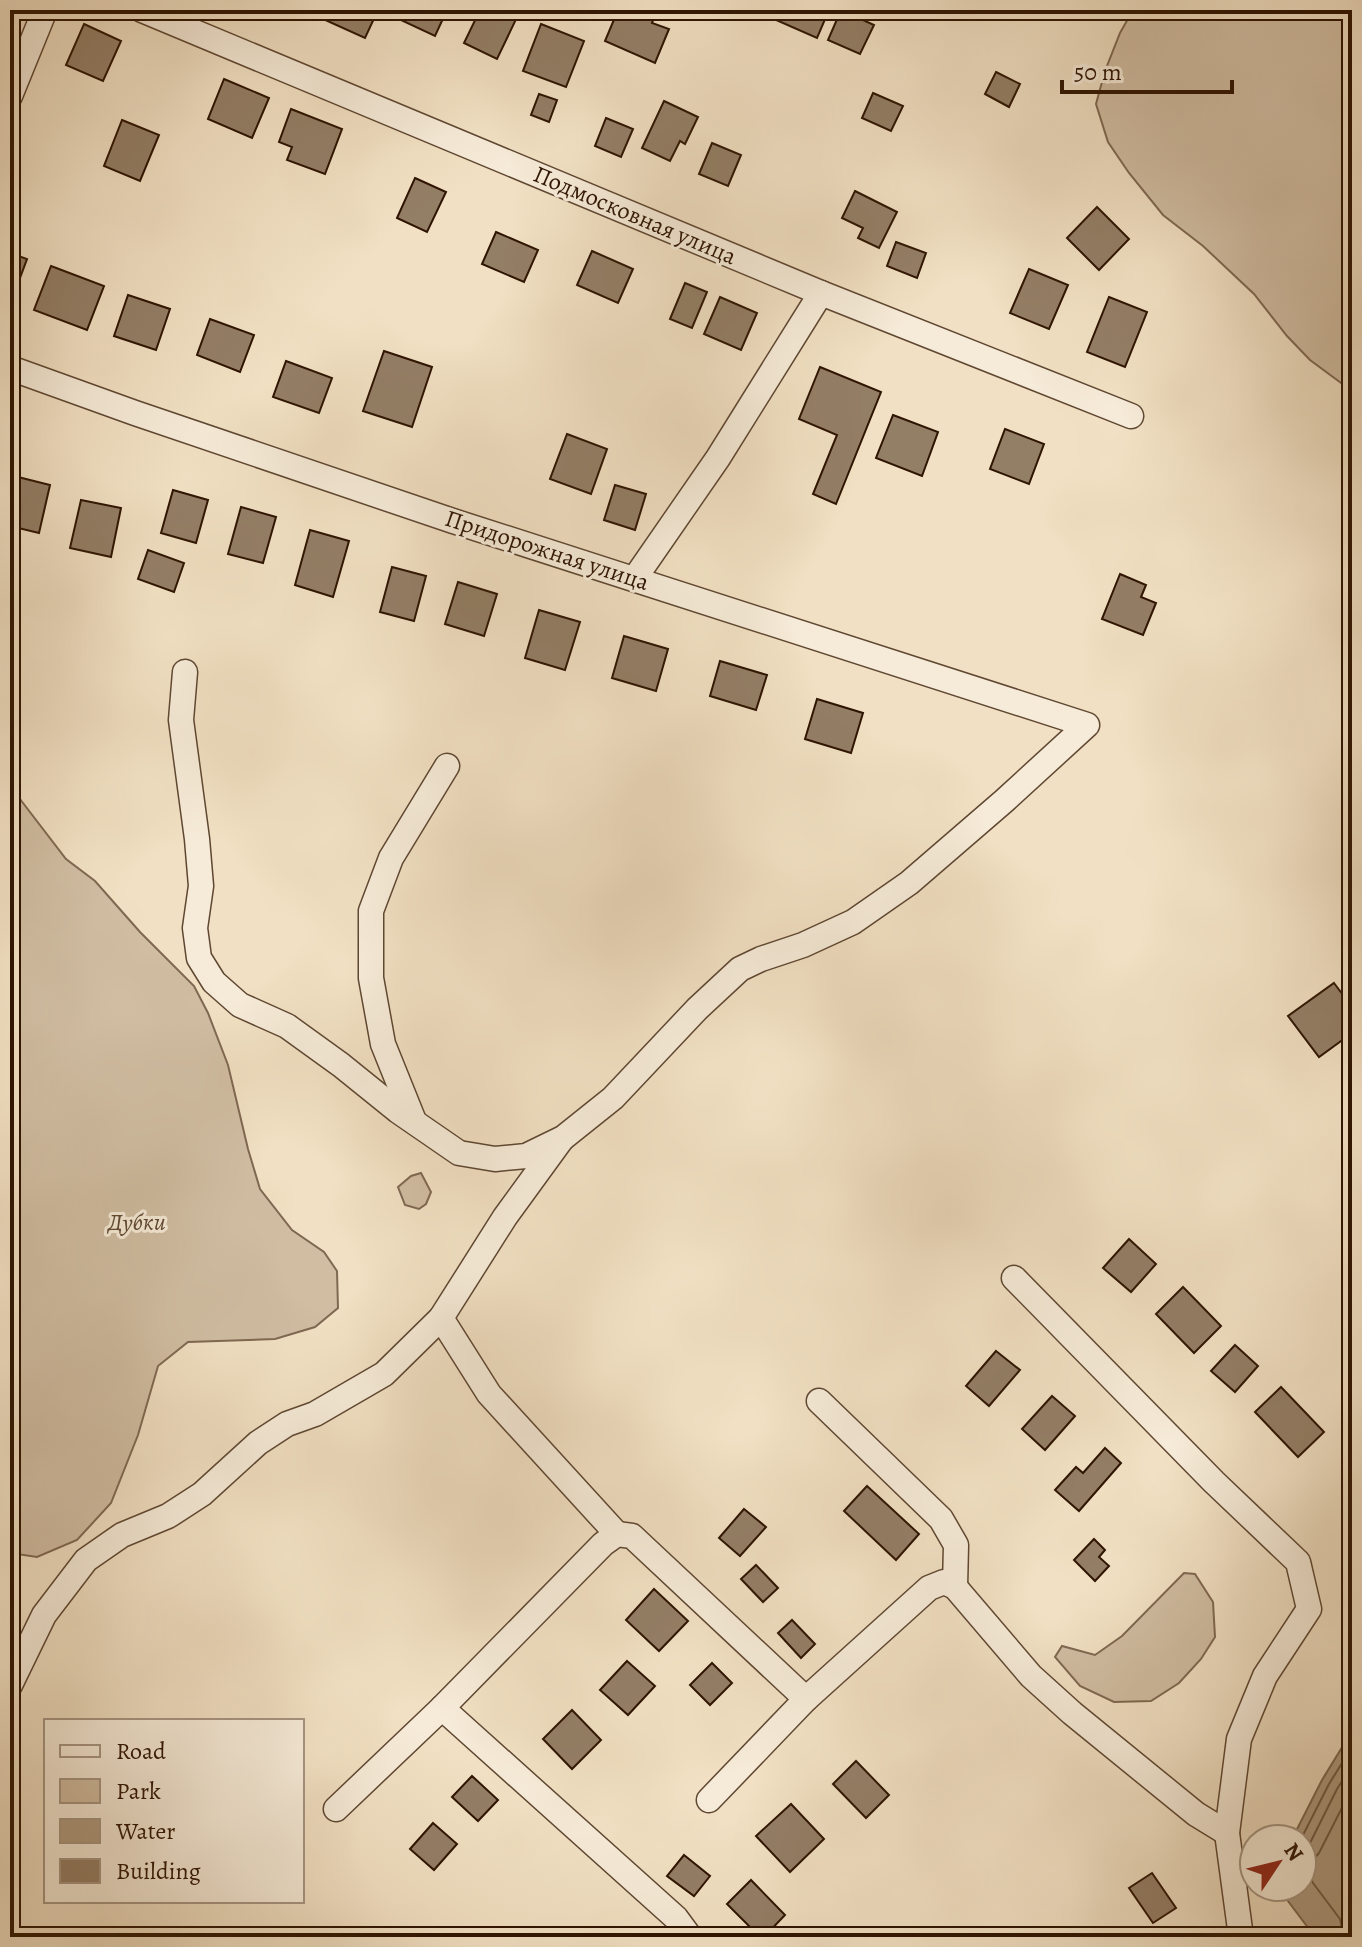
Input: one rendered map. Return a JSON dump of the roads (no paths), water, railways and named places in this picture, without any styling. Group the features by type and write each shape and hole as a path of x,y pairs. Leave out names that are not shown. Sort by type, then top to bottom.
{"street":[{"path":"10,96 45,10"},
{"name":"Подмосковная улица","path":"142,10 821,293 1131,416"},
{"path":"635,578 718,458 821,293"},
{"name":"Придорожная улица","path":"10,368 453,521 1087,725 898,891 853,922 740,969 697,1009 613,1098 563,1138"},
{"path":"185,672 181,720 201,886 195,928 199,958 214,982 240,1005 287,1026 459,1153 495,1159 526,1156 563,1138"},
{"path":"414,1122 383,1044 371,978 371,911 391,858 447,766"},
{"path":"10,1685 44,1615 86,1560 122,1535 168,1516 202,1494 258,1443 287,1424 315,1414 384,1374 441,1318 505,1217 563,1138"},
{"path":"1014,1278 1214,1482 1298,1562 1309,1609 1265,1676 1239,1739 1227,1833 1241,1937"},
{"path":"441,1318 489,1394 617,1534 632,1536 806,1699"},
{"path":"819,1401 941,1519 956,1545 955,1587"},
{"path":"336,1809 442,1708 603,1544 617,1534"},
{"path":"709,1800 806,1699 929,1588 944,1582 955,1587 1031,1676 1051,1694 1196,1814 1227,1833"},
{"path":"442,1708 676,1918 690,1937"}],"water":[{"path":"1352,1731 1352,1937 1320,1937 1312,1933 1290,1903 1318,1903 1318,1823 1300,1823"}],"park label":[{"name":"Дубки","path":"137,1222"}]}
